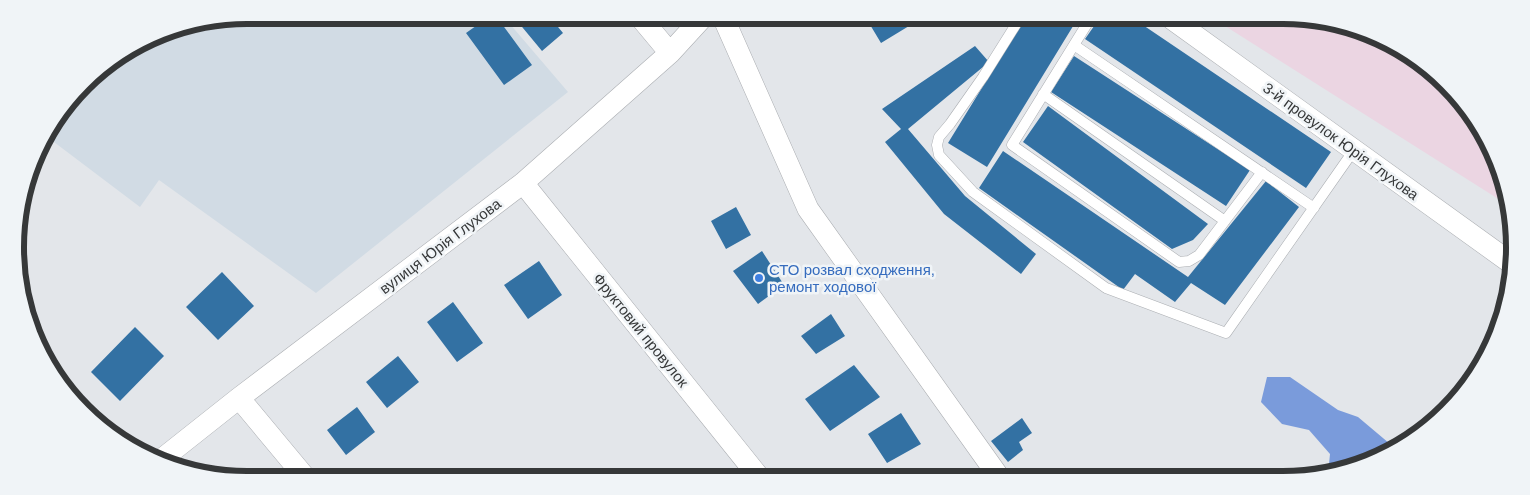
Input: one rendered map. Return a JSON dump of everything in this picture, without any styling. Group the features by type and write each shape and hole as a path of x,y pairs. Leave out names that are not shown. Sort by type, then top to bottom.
{"street":[{"path":"646,24 670,53"},
{"name":"вулиця Юрія Глухова","path":"166,456 239,398 523,183 670,53 697,24"},
{"path":"726,24 808,209 994,471"},
{"name":"3-й провулок Юрія Глухова","path":"1179,24 1506,260"},
{"name":"Фруктовий провулок","path":"523,183 754,471"},
{"path":"239,398 300,471"}],"lane":[{"path":"1016,24 983,77 939,137 937,146 939,155 973,192 1106,288 1226,333 1354,150"},
{"path":"1086,24 1012,145 1179,262 1189,261 1200,255 1262,172"},
{"path":"1074,45 1314,208"},
{"path":"1043,94 1225,220"}],"shaded area":[{"path":"233,24 510,24 568,92 316,293 159,180 140,207 52,140 61,123 79,100 111,70 149,47 190,31"},
{"path":"1222,24 1297,24 1326,28 1368,41 1407,61 1441,89 1469,123 1489,162 1501,201"}],"water":[{"path":"1267,377 1290,377 1338,410 1358,417 1389,443 1368,454 1329,466 1330,454 1309,430 1282,424 1261,402"}],"building":[{"path":"479,24 502,24 532,65 504,85 466,33"},
{"path":"520,24 556,24 563,33 542,51"},
{"path":"870,24 908,24 909,26 881,43"},
{"path":"1021,24 1074,24 987,167 948,143"},
{"path":"1096,24 1141,24 1331,152 1306,188 1085,39"},
{"path":"975,46 989,62 908,129 965,196 1036,254 1021,274 944,214 885,142 901,129 882,109"},
{"path":"1074,56 1250,170 1226,206 1051,92"},
{"path":"1048,106 1208,224 1193,240 1172,249 1023,142"},
{"path":"1003,151 1188,277 1266,181 1299,207 1225,305 1191,283 1175,302 1135,274 1123,290 979,188"},
{"path":"736,207 751,235 726,249 711,221"},
{"name":"СТО розвал сходження, ремонт ходової","path":"762,251 784,285 758,304 733,271"},
{"path":"539,261 562,295 528,319 504,285"},
{"path":"222,272 254,306 218,340 186,307"},
{"path":"453,302 483,343 457,362 427,322"},
{"path":"831,314 845,336 816,354 801,336"},
{"path":"135,327 164,356 120,401 91,372"},
{"path":"398,356 419,382 387,408 366,382"},
{"path":"854,365 880,397 830,431 805,399"},
{"path":"357,407 375,432 346,455 327,430"},
{"path":"901,413 921,444 887,463 868,434"},
{"path":"1022,418 1032,433 1019,442 1023,450 1008,462 991,441"}],"place":[{"name":"СТО розвал сходження, ремонт ходової","path":"759,278"}]}
